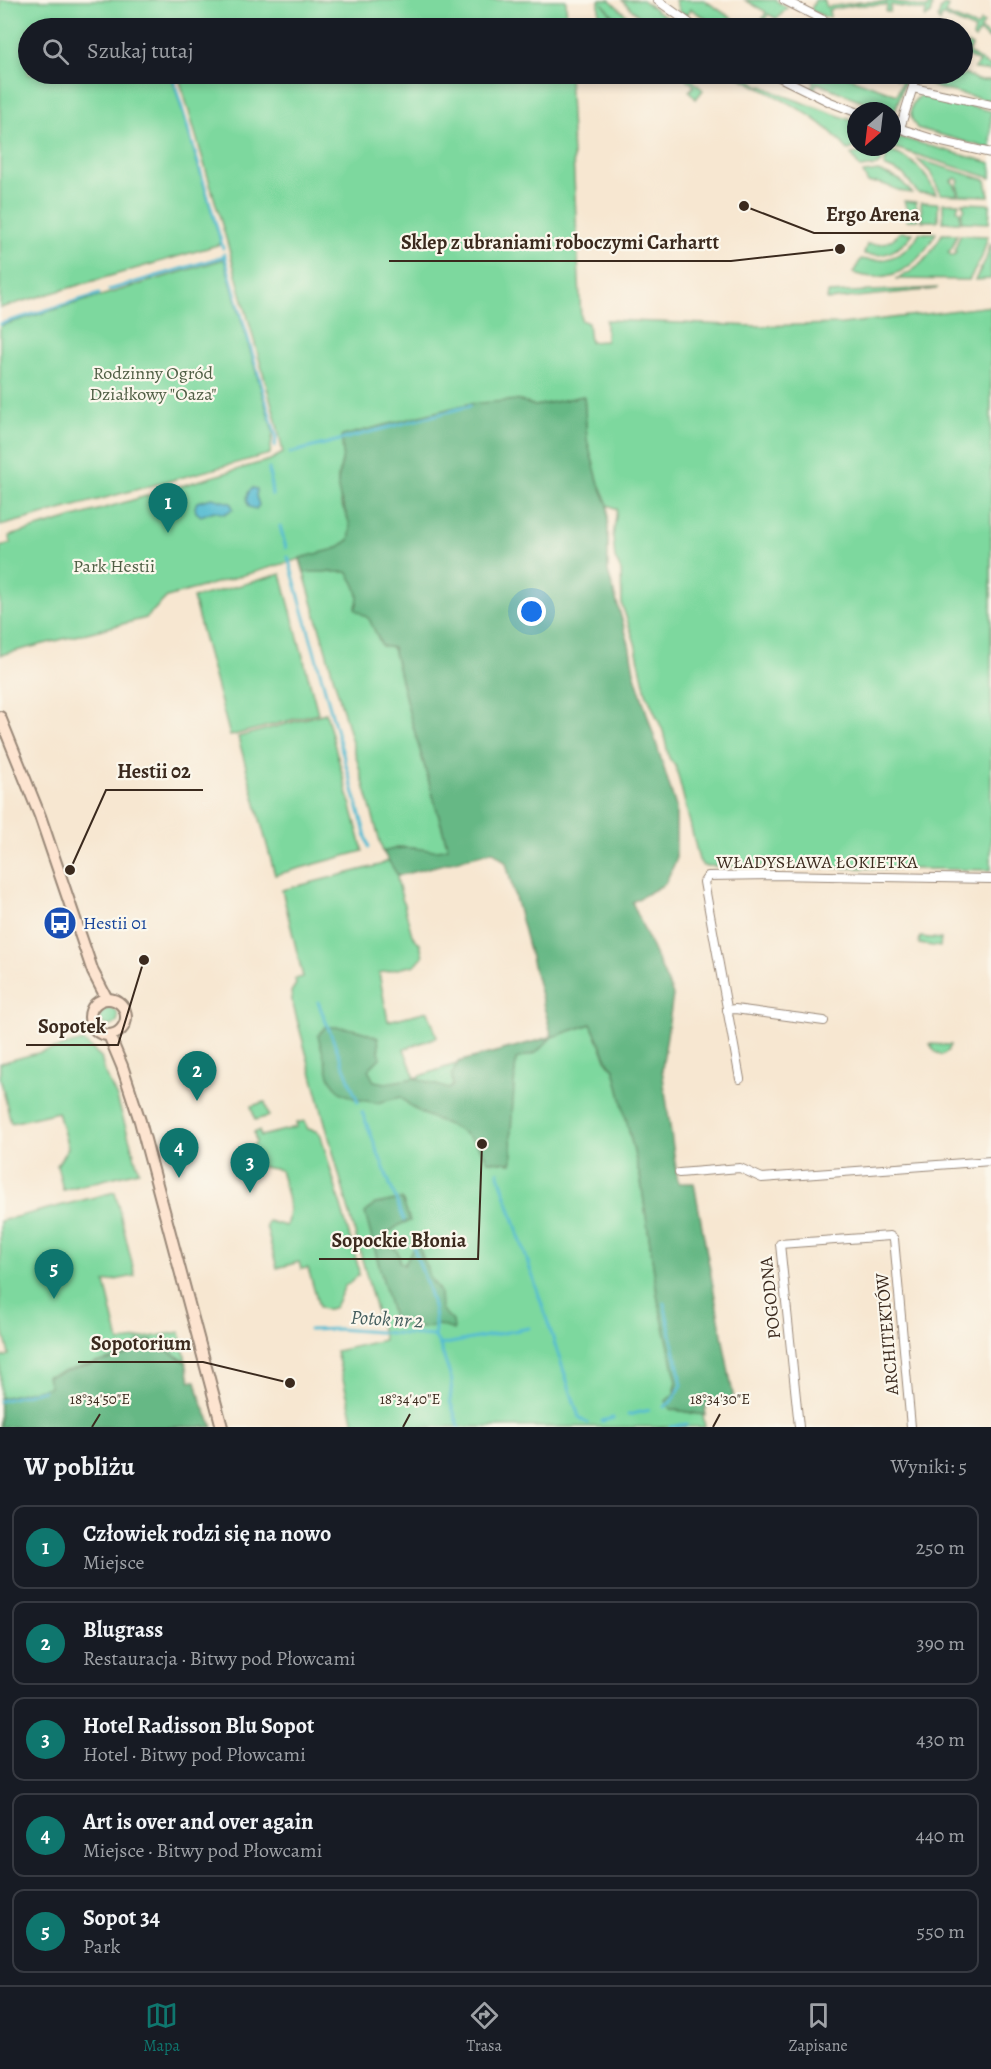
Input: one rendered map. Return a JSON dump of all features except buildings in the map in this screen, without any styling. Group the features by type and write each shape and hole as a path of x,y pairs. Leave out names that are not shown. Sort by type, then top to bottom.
{"street":[{"path":"784,0 819,18"},
{"path":"661,1 683,18"},
{"path":"793,84 847,109"},
{"path":"901,116 914,84"},
{"path":"913,88 991,105"},
{"path":"901,129 942,142 991,153"},
{"path":"0,717 40,816 102,1001"},
{"name":"WŁADYSŁAWA ŁOKIETKA","path":"740,1079 704,882 708,876 991,879"},
{"path":"102,1001 121,1004 126,1011 125,1024 114,1033 100,1033 91,1022 91,1012 102,1001"},
{"path":"727,1010 735,1009 824,1021"},
{"path":"114,1033 156,1176 222,1427"},
{"path":"680,1173 740,1168 762,1178 991,1161"},
{"name":"POGODNA","path":"799,1427 780,1244 890,1236 894,1239"},
{"name":"ARCHITEKTÓW","path":"894,1239 911,1427"}],"green space":[{"path":"0,0 566,0 567,18 18,18 18,84 174,84 221,244 0,308"},
{"path":"599,0 610,0 629,18 616,18 602,3 613,17 599,18"},
{"path":"622,0 642,0 667,18 641,18"},
{"path":"675,0 704,0 732,18 705,18 691,9 686,15 679,11"},
{"path":"745,0 775,0 787,8 778,18 768,14 766,18 763,18 766,12"},
{"path":"815,0 824,0 827,7 861,2 887,2 887,0 927,8 930,1 932,6 930,15 925,18 926,11 891,5 890,12 886,12 887,5 856,5 829,10 830,17 825,17 811,10"},
{"path":"944,5 948,6 945,14 955,18 942,16 938,18"},
{"path":"981,21 984,23 980,30 991,36 991,40 979,32 975,39 973,37 975,30 973,25 977,27"},
{"path":"973,55 989,66 991,65 991,71 974,69 979,62 973,59"},
{"path":"973,78 991,80 991,101 937,88 930,85 973,84"},
{"name":"Park Hestii","path":"181,84 569,84 581,320 588,323 590,342 606,341 606,320 754,326 842,324 991,306 991,870 703,866 699,860 676,767 669,758 663,731 646,693 635,643 622,605 621,571 615,558 613,537 617,509 608,505 599,484 587,440 584,396 535,406 518,400 342,437 343,458 338,476 341,504 374,571 409,712 448,849 433,852 401,847 383,852 300,559 167,597 146,618 0,655 0,547 11,543 9,536 270,460 283,453 227,242"},
{"path":"692,84 697,84 703,90 696,99 689,91 694,86"},
{"path":"753,84 847,119 847,149 823,125"},
{"path":"820,84 867,84 897,95 901,84 904,84 898,102 864,102"},
{"path":"922,95 991,111 991,149 917,128 912,119 911,110 914,101"},
{"path":"901,138 991,163 991,178 901,150"},
{"path":"852,156 882,156 877,166 860,168"},
{"path":"887,156 904,157 923,172 936,194 918,193 903,174 884,166"},
{"path":"917,159 986,180 989,196 960,195 957,185 959,181 956,178 951,181 958,195 941,194 930,172"},
{"path":"878,171 900,180 912,193 881,184 868,183 863,173"},
{"path":"904,201 916,202 918,220 906,220 907,210"},
{"path":"921,202 938,203 938,221 922,221"},
{"path":"943,203 959,203 957,209 960,212 960,222 943,222"},
{"path":"962,203 990,204 989,223 962,222 962,212 965,209"},
{"path":"900,232 913,233 904,244 885,254 864,254 867,244 885,243"},
{"path":"919,233 936,233 929,245 912,264 892,275 880,277 853,273 861,259 878,260 895,256 909,247"},
{"path":"942,234 957,234 948,252 952,256 956,253 955,249 960,235 988,236 982,257 969,280 896,279 924,261"},
{"path":"991,243 991,279 975,280 986,259"},
{"name":"Rodzinny Ogród Działkowy \"Oaza\"","path":"224,259 273,432 270,454 0,526 0,326"},
{"path":"936,289 827,300 828,293"},
{"path":"584,396 587,440 599,484 608,505 608,572 629,644 634,672 676,807 676,860 665,884 632,902 673,995 662,1069 678,1183 694,1183 734,1400 708,1403 705,1415 670,1409 666,1401 676,1392 677,1381 658,1300 641,1181 614,1069 609,1064 591,1024 552,1037 506,863 493,851 398,876 383,852 400,848 436,850 448,848 393,648 382,646 369,619 355,609 358,594 347,572 304,572 300,558 335,549 349,540 349,521 338,489 343,455 342,436 467,404 518,400 535,406"},
{"path":"281,574 318,713 230,736 193,598"},
{"path":"326,713 363,851 275,875 238,737"},
{"path":"389,860 398,876 412,935 420,944 423,956 415,965 379,973 388,1021 428,1011 437,1037 404,1049 415,1078 591,1024 608,1064 614,1069 641,1181 658,1300 677,1381 670,1409 703,1415 705,1427 355,1427 336,1351 384,1340 292,1001 291,992 296,984 295,979 303,977 282,890 380,865"},
{"path":"920,937 941,939 940,947 919,944"},
{"path":"105,1008 113,1008 118,1013 116,1024 105,1026 100,1021 100,1013"},
{"path":"325,1027 352,1029 372,1035 378,1038 380,1058 368,1070 374,1081 386,1083 415,1078 449,1089 453,1085 452,1075 458,1062 552,1037 536,1053 516,1059 511,1130 512,1163 488,1161 469,1137 423,1114 401,1097 377,1103 356,1099 340,1092 330,1079 318,1036"},
{"path":"83,1041 101,1057 104,1070 117,1098 139,1171 63,1190 57,1165 68,1148 58,1112 11,1123 0,1077 0,1063"},
{"path":"930,1044 951,1045 942,1055 935,1052"},
{"path":"265,1102 269,1116 255,1120 251,1106"},
{"path":"304,1121 308,1129 316,1131 321,1136 358,1266 359,1275 345,1286 335,1307 328,1309 319,1307 308,1268 301,1269 299,1262 277,1268 266,1226 268,1221 286,1226 289,1212 286,1191 280,1170 257,1166 247,1152 256,1142 254,1132 259,1131 261,1136 297,1127 296,1123"},
{"path":"115,1192 135,1276 105,1282 119,1342 180,1332 186,1362 152,1341 139,1342 126,1355 47,1376 62,1427 0,1427 0,1358 9,1355 0,1317 0,1221"},
{"path":"402,1199 410,1221 399,1225 384,1236 384,1242 395,1249 400,1262 404,1265 413,1248 419,1247 431,1279 440,1292 441,1309 453,1321 454,1330 439,1325 424,1328 395,1325 365,1213 375,1204"},
{"path":"152,1341 186,1362 190,1381 196,1381 201,1401 213,1427 0,1427 0,1398 50,1387 47,1376 126,1355 139,1342"}],"water":[{"path":"253,488 257,489 256,496 259,505 256,509 249,507 247,502 247,496"},
{"path":"212,498 231,503 233,509 225,514 214,511 201,516 196,512 197,502"}],"waterway":[{"path":"175,84 223,248"},
{"path":"224,254 276,436 275,446"},
{"path":"109,290 225,256"},
{"path":"0,324 99,294"},
{"path":"290,453 470,406"},
{"path":"269,469 272,495"},
{"path":"280,526 286,548"},
{"path":"288,557 369,847"},
{"path":"318,1002 358,1102"},
{"path":"362,1112 404,1220"},
{"path":"498,1172 579,1417 588,1423"},
{"path":"413,1246 432,1302 434,1336"},
{"path":"664,1303 682,1385 671,1402 664,1407"},
{"name":"Potok nr 2","path":"309,1330 337,1329 434,1336 440,1345 529,1328"},
{"path":"440,1346 452,1381 450,1401 459,1427"},
{"name":"Potok nr 2","path":"0,1401 44,1390"},
{"path":"628,1415 649,1410"},
{"path":"602,1421 613,1418"},
{"path":"670,1427 687,1424"}],"place":[{"name":"Ergo Arena","path":"744,206"},
{"name":"Sklep z ubraniami roboczymi Carhartt","path":"840,249"},
{"name":"Człowiek rodzi się na nowo","path":"168,533"},
{"name":"Hestii 02","path":"70,870"},
{"name":"Hestii 01","path":"60,923"},
{"name":"Sopotek","path":"144,960"},
{"name":"Blugrass","path":"197,1101"},
{"name":"Sopockie Błonia","path":"482,1144"},
{"name":"Art is over and over again","path":"179,1178"},
{"name":"Hotel Radisson Blu Sopot","path":"250,1193"},
{"name":"Sopot 34","path":"54,1299"},
{"name":"Sopotorium","path":"290,1383"}]}
